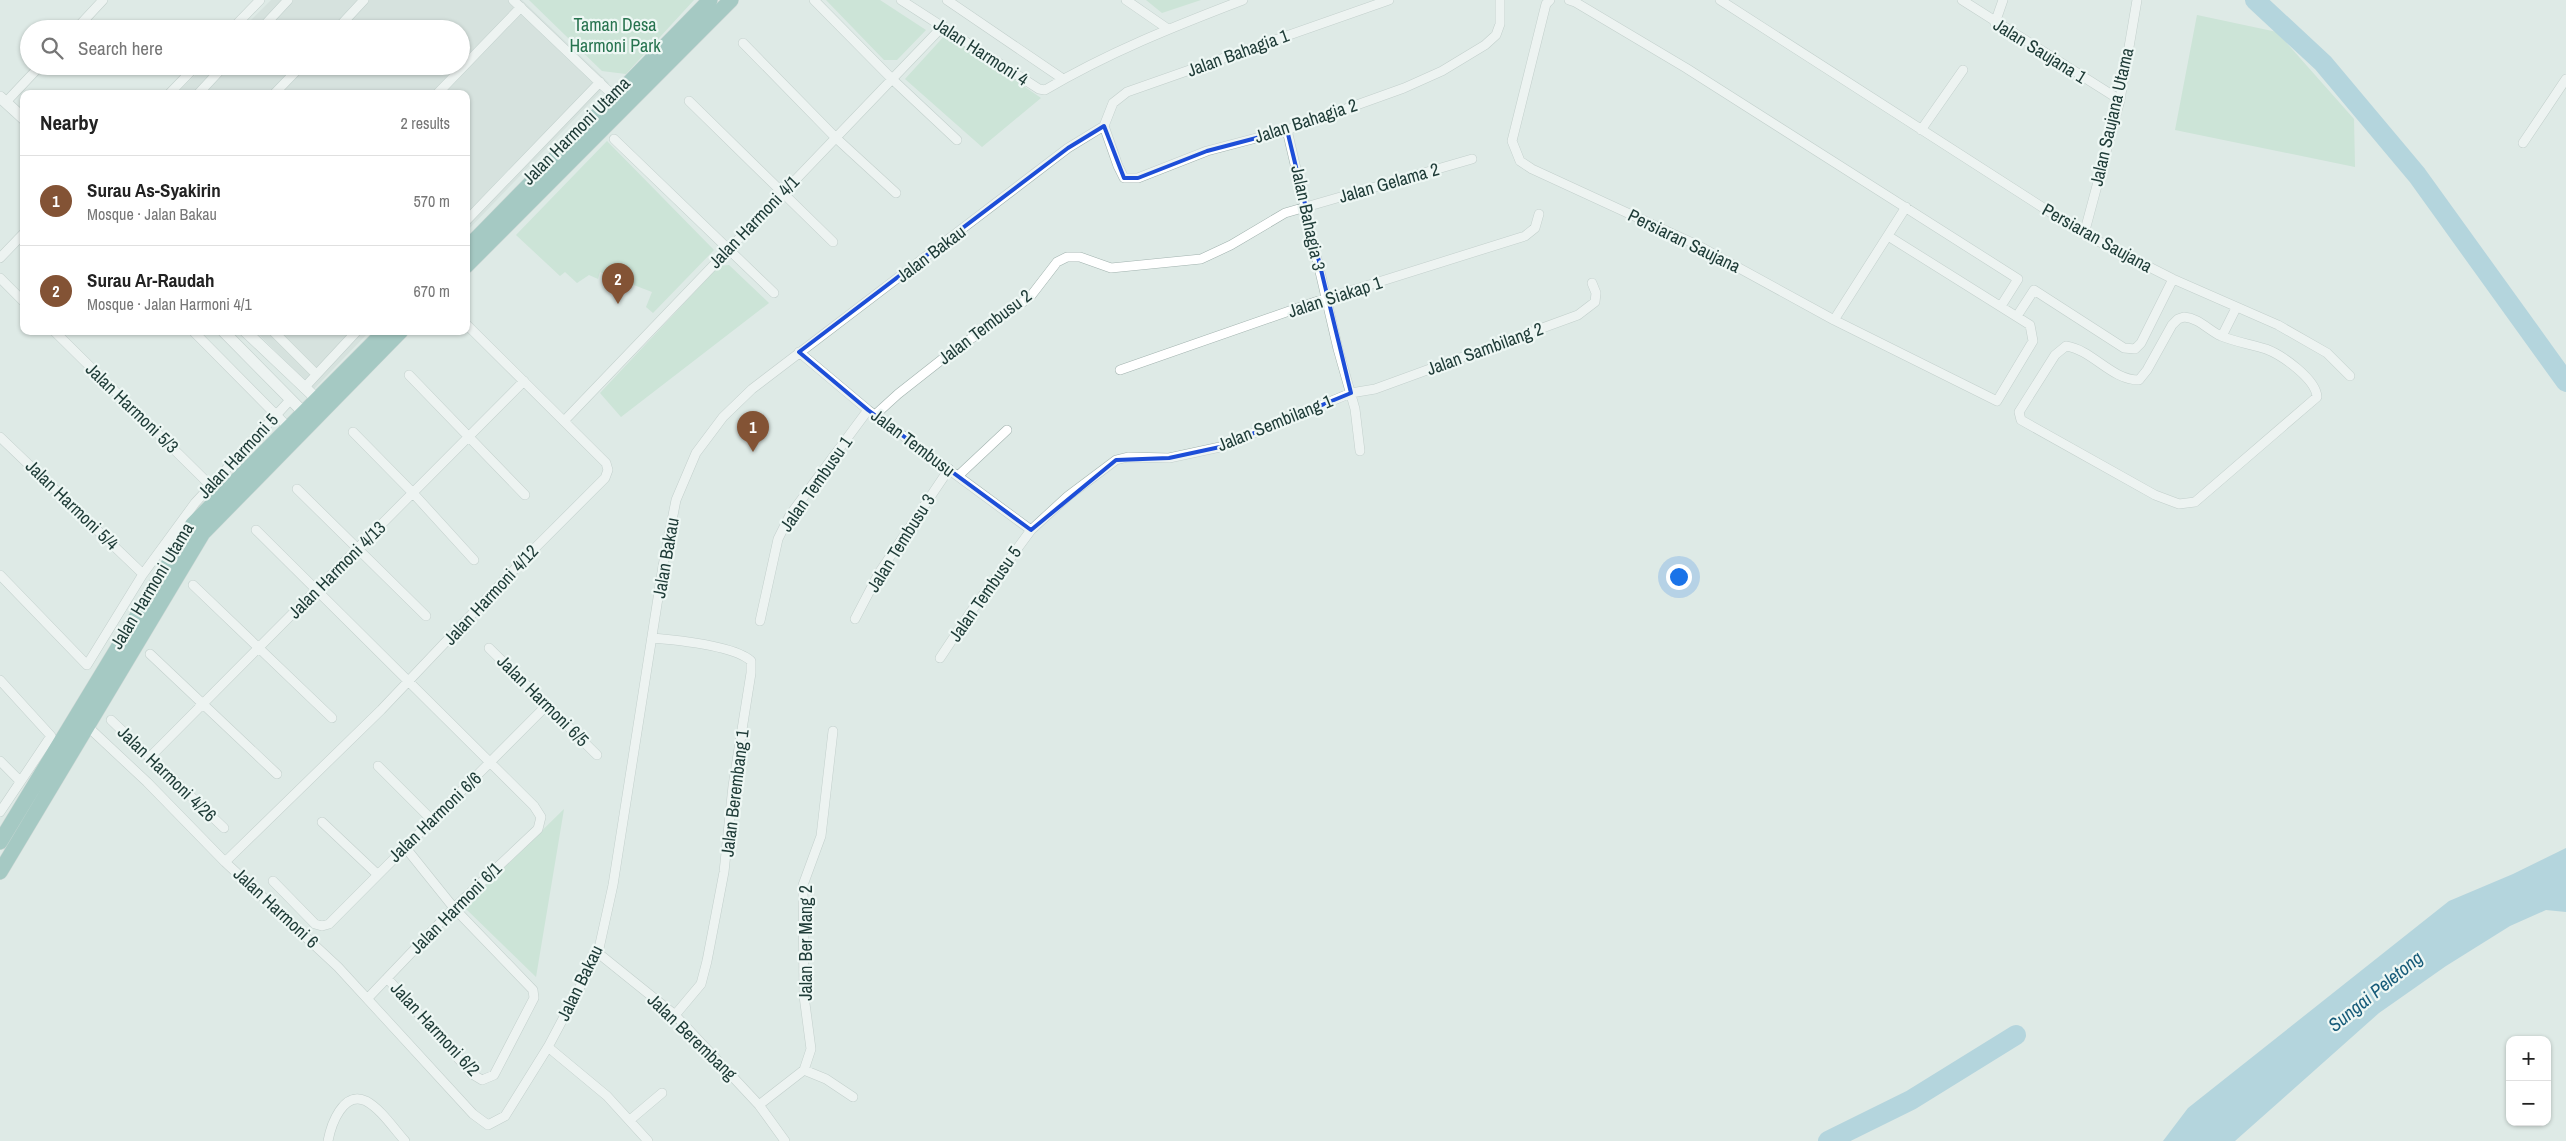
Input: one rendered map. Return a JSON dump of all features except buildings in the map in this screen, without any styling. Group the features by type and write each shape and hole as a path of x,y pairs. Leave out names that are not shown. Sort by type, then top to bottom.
{"main road":[{"name":"Jalan Harmoni Utama","path":"470,245 710,0"},
{"name":"Jalan Harmoni Utama","path":"470,262 732,0"},
{"name":"Jalan Harmoni Utama","path":"0,872 89,727 203,533 237,501 308,417 381,335"},
{"name":"Jalan Harmoni Utama","path":"321,403 398,335"},
{"name":"Jalan Harmoni Utama","path":"0,842 193,524 288,427 308,417"}],"street":[{"path":"84,20 103,0"},
{"path":"241,20 260,0"},
{"path":"269,20 288,0"},
{"path":"345,20 364,0"},
{"path":"513,0 626,108"},
{"path":"814,0 892,80 957,140"},
{"name":"Jalan Harmoni 4","path":"901,0 1039,90 1045,90 1063,79"},
{"path":"946,0 1063,79 1168,29 1243,0"},
{"path":"1126,0 1168,29"},
{"name":"Jalan Bahagia 1","path":"1104,126 1113,103 1127,92 1389,0"},
{"name":"Jalan Bahagia 2","path":"1104,126 1124,178 1138,178 1207,151 1288,130 1404,88 1442,71 1485,45 1498,31 1500,0"},
{"name":"Persiaran Saujana","path":"1550,0 1546,4 1512,141 1520,160 1532,169 1697,245 1834,320 1997,401 2033,341 2030,325 2017,316 2034,290 2124,348 2135,349 2141,343 2173,279"},
{"path":"1569,0 1686,68 2018,279 2001,306"},
{"name":"Persiaran Saujana","path":"1720,0 2084,234 2173,279 2278,325 2327,353 2350,376"},
{"name":"Jalan Saujana 1","path":"1962,0 1999,12 2113,96"},
{"name":"Jalan Saujana Utama","path":"2084,234 2113,96 2137,0"},
{"path":"470,60 521,7"},
{"name":"Jalan Harmoni 4/1","path":"565,420 943,26"},
{"path":"743,43 836,138 896,193"},
{"path":"1921,130 1964,70"},
{"path":"20,115 3,100 30,75"},
{"path":"173,90 187,75"},
{"path":"204,90 216,75"},
{"path":"278,90 292,75"},
{"path":"441,90 455,75"},
{"path":"2523,143 2566,79"},
{"path":"470,217 600,82"},
{"path":"689,100 833,242"},
{"name":"Jalan Bakau","path":"466,1108 488,1125 505,1116 548,1047 598,953 613,885 663,566 676,500 696,453 723,417 752,389 798,352 1068,148 1104,126"},
{"name":"Jalan Bahagia 3","path":"1288,130 1326,299 1351,393 1360,451"},
{"path":"614,139 774,293"},
{"name":"Jalan Gelama 2","path":"1098,262 1111,268 1202,259 1231,245 1271,220 1305,207 1472,159"},
{"path":"1834,320 1906,207"},
{"name":"Jalan Siakap 1","path":"1120,370 1326,299 1525,236 1535,228 1539,214"},
{"path":"1888,236 2017,316"},
{"path":"0,258 20,237"},
{"name":"Jalan Tembusu 2","path":"868,414 1030,297 1057,262 1067,257 1080,257 1098,262"},
{"path":"0,278 20,298"},
{"name":"Jalan Sambilang 2","path":"1351,393 1374,389 1578,315 1595,302 1596,293 1592,283"},
{"path":"2222,336 2236,308"},
{"path":"2193,318 2222,336 2267,349 2278,355 2311,381 2316,389 2317,397 2196,502 2179,504 2155,495 2021,420 2019,412 2056,355 2066,346 2076,348 2127,380 2139,380 2178,319 2193,318"},
{"name":"Jalan Harmoni 4/12","path":"225,862 410,681 531,552 605,478 608,470 606,462 470,328"},
{"name":"Jalan Harmoni 5/3","path":"58,335 210,485"},
{"path":"197,335 288,427"},
{"path":"227,335 308,417"},
{"path":"250,335 321,403"},
{"path":"277,335 316,374"},
{"path":"304,388 353,335"},
{"name":"Jalan Tembusu","path":"798,352 868,414 945,474 958,476 1026,536"},
{"path":"409,376 525,495"},
{"name":"Jalan Harmoni 4/13","path":"149,758 524,382"},
{"name":"Jalan Sembilang 1","path":"1026,536 1068,496 1116,460 1128,457 1169,458 1220,447 1351,393"},
{"name":"Jalan Harmoni 5","path":"0,575 87,664 143,574 175,528 210,485 291,399"},
{"name":"Jalan Tembusu 1","path":"760,621 778,539 790,515 868,414"},
{"path":"958,476 1007,430"},
{"path":"353,432 413,493 474,560"},
{"name":"Jalan Harmoni 5/4","path":"0,437 143,574"},
{"name":"Jalan Tembusu 3","path":"855,619 879,573 945,474"},
{"path":"297,489 426,616"},
{"path":"256,530 410,681 490,764"},
{"name":"Jalan Tembusu 5","path":"940,658 1026,536"},
{"path":"193,585 332,718"},
{"name":"Jalan Berembang 1","path":"653,634 741,655 751,662 733,786 724,872 707,961 701,984 675,1016"},
{"name":"Jalan Harmoni 6/5","path":"489,648 597,755"},
{"path":"150,654 276,774"},
{"path":"0,680 52,736 0,812"},
{"name":"Jalan Harmoni 6/6","path":"273,881 315,924 322,926 329,924 546,706"},
{"name":"Jalan Harmoni 6","path":"76,718 89,727 147,782 225,862 324,952 368,998 466,1108"},
{"name":"Jalan Harmoni 4/26","path":"111,720 224,828"},
{"name":"Jalan Ber Mang 2","path":"804,1070 811,1049 804,996 803,885 821,836 833,732"},
{"path":"0,761 20,781"},
{"name":"Jalan Harmoni 6/1","path":"368,998 454,908 538,829 541,817 534,806 490,764"},
{"path":"378,766 432,820"},
{"path":"322,822 377,874"},
{"path":"405,847 454,908"},
{"name":"Jalan Harmoni 6/2","path":"387,978 466,1067 482,1080 494,1075 534,998 533,990 454,908"},
{"name":"Jalan Berembang","path":"598,953 675,1016 759,1105 785,1141"},
{"path":"548,1047 606,1096 648,1141"},
{"path":"759,1105 804,1070 826,1078 853,1097"},
{"path":"630,1120 662,1093"},
{"path":"328,1141 331,1126 343,1106 350,1101 359,1100 366,1101 374,1108 405,1141"}],"highlighted area":[{"path":"1104,126 1124,178 1138,178 1207,151 1287,130 1351,393 1220,447 1169,458 1116,460 1031,530 868,410 799,352 1068,148"}],"shaded area":[{"path":"271,0 522,0 609,83 470,228 470,90 180,90 195,75 470,75 470,20 251,20"},
{"path":"259,335 366,335 314,389"}],"green space":[{"name":"Taman Desa Harmoni Park","path":"529,0 694,0 626,74 602,71"},
{"path":"826,0 880,0 926,30 897,60 884,60"},
{"path":"1146,0 1201,0 1162,13"},
{"path":"2197,15 2277,32 2354,119 2355,167 2175,130"},
{"path":"947,33 1041,98 982,147 905,79"},
{"path":"607,141 714,250 653,313 646,307 652,292 600,272 598,279 589,275 577,283 565,272 560,276 516,235"},
{"path":"729,265 769,303 621,417 600,393 719,266"},
{"path":"564,809 536,977 464,907"}],"water":[{"name":"Sungai Peletong","path":"2566,848 2566,912 2546,910 2510,926 2446,966 2379,1013 2235,1141 2163,1141 2188,1108 2449,901 2513,874"}],"waterway":[{"path":"2255,0 2323,63 2417,175 2566,382"},
{"path":"1828,1141 1911,1100 2016,1035"}],"place":[{"name":"Surau Ar-Raudah","path":"618,304"},
{"name":"Surau As-Syakirin","path":"753,452"}]}
